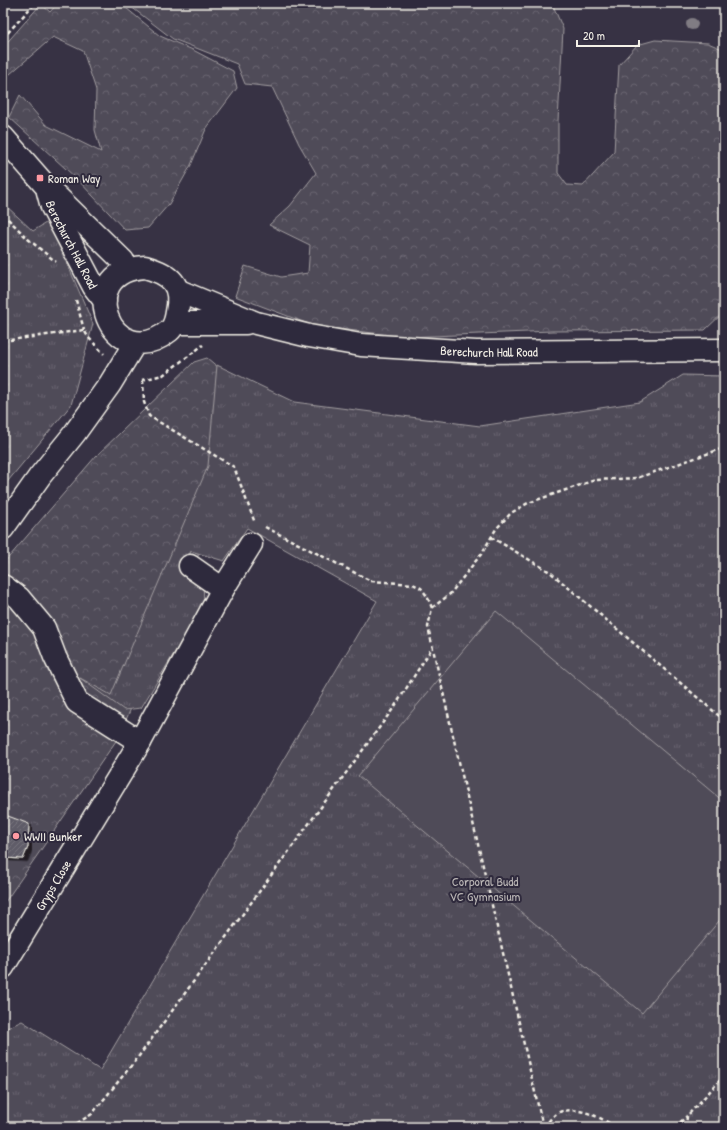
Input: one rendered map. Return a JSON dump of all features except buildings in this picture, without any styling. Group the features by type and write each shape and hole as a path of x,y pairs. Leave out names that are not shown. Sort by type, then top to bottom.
{"street":[{"name":"Berechurch Hall Road","path":"3,137 45,185 123,261 126,270"},
{"name":"Berechurch Hall Road","path":"45,185 52,206 94,287 105,301"},
{"path":"145,267 153,270 173,280 179,291 175,323 169,331 151,341 135,343 122,338 115,332 107,316 105,301 107,286 115,276 126,270 145,267"},
{"name":"Berechurch Hall Road","path":"179,291 256,323 309,336 361,345 476,352 724,350"},
{"name":"Berechurch Hall Road","path":"175,323 256,323"},
{"path":"3,528 79,428 110,384 135,343"},
{"name":"Gryps Close","path":"3,967 140,742 223,589 251,544"},
{"path":"190,566 223,589"},
{"path":"3,586 19,598 44,628 55,657 77,702 140,742"}],"path":[{"path":"3,38 35,3"},
{"path":"3,214 28,239 57,263"},
{"path":"74,294 84,330"},
{"path":"143,380 144,402 149,416 234,467 255,522 301,544 371,581 413,584 421,588 427,596 432,608 428,627 544,1127"},
{"path":"432,608 450,594 482,553 496,529 511,513 528,503 594,480 637,478 724,448"},
{"path":"491,537 550,572 724,720"},
{"path":"71,1127 92,1114 139,1056 395,706 433,648"},
{"path":"675,1127 724,1076"},
{"path":"544,1127 553,1116 562,1111 581,1111 616,1127"},
{"path":"686,1127 687,1116"},
{"path":"3,1122 10,1127"}],"green space":[{"path":"58,3 120,3 160,36 193,50 233,71 237,88 206,129 191,165 169,204 148,228 125,230 77,179 9,117 20,95 46,125 101,152 95,130 96,90 83,51 53,37 3,80 3,47 41,4 50,12"},
{"path":"126,3 552,3 563,29 558,121 558,173 567,185 583,186 614,152 619,65 637,45 655,40 708,43 722,49 724,60 724,312 705,330 552,331 407,337 314,326 235,296 245,266 281,277 308,273 310,245 269,225 290,206 316,173 299,144 272,87 245,84 237,64 173,39"},
{"path":"3,203 33,231 49,221 93,324 71,405 3,487"},
{"path":"207,358 256,399 227,490 118,738 3,905 3,564 96,456 194,362"},
{"name":"Corporal Budd VC Gymnasium","path":"217,365 294,402 480,426 640,402 683,375 724,376 724,1127 3,1127 3,1030 22,1021 100,1070 377,601 247,528 224,561 191,551 185,564 203,581 204,604 141,708 124,710 80,678 111,695 208,466"},
{"path":"496,611 724,802 724,915 642,1013 358,776"}],"place":[{"name":"Roman Way","path":"40,178"},
{"name":"WWII Bunker","path":"16,836"}]}
